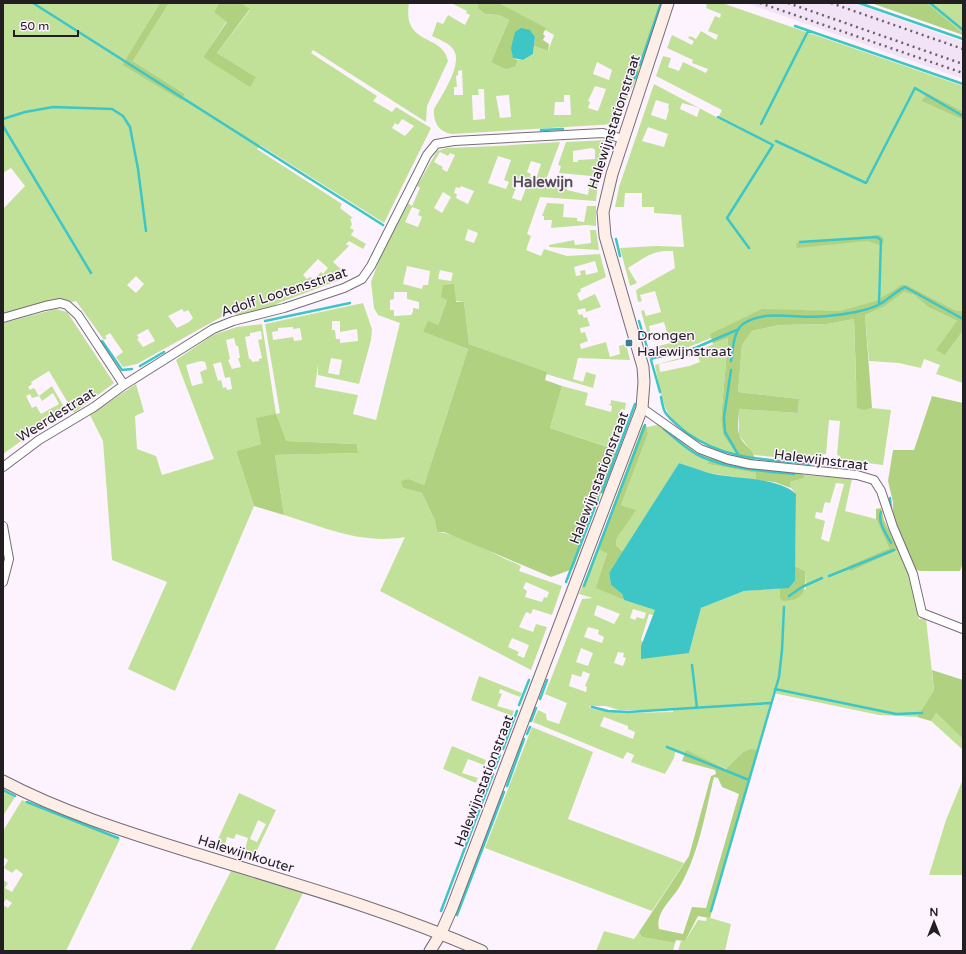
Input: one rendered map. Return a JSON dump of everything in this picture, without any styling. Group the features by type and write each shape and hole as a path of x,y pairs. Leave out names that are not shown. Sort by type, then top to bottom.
{"street":[{"name":"Halewijnstationstraat","path":"430,951 441,933 642,408 644,382 642,367 608,249 604,223 605,198 623,138 668,3"},
{"name":"Adolf Lootensstraat","path":"124,385 213,329 233,321 284,308 344,288 362,278 371,266 427,155 436,144 454,141 604,133 623,138"},
{"path":"3,318 45,306 60,303 67,305 78,314 124,385"},
{"name":"Weerdestraat","path":"3,467 39,440 94,407 124,385"},
{"name":"Halewijnstraat","path":"642,408 700,449 726,459 750,464 856,475 874,480 881,491 892,527 913,574 922,613 963,629"},
{"path":"3,526 9,559 3,582"},
{"name":"Halewijnkouter","path":"3,781 71,812 121,830 386,913 441,933 482,951"}],"shaded area":[{"path":"746,3 854,3 963,42 963,79"}],"green space":[{"path":"3,3 160,3 122,65 181,99 185,94 133,61 169,3 219,3 214,12 227,21 203,57 256,77 217,53 250,10 241,3 409,3 408,17 411,27 424,38 439,46 445,52 448,61 427,106 426,122 313,50 311,53 377,96 373,101 392,112 396,107 431,128 384,223 260,145 257,149 342,204 340,208 353,218 350,219 352,224 350,228 354,230 351,235 366,244 363,249 349,241 346,244 349,246 333,262 343,271 340,274 345,278 276,304 279,306 237,316 232,311 137,364 123,367 116,357 123,352 110,333 105,336 107,338 104,340 76,301 65,301 3,314 3,209 25,186 11,168 3,173","holes":["402,119 414,126 405,136 392,128 395,123 398,125","318,259 328,268 323,274 321,272 314,279 310,277 307,279 303,275","136,276 144,284 136,293 127,285","182,309 184,312 188,310 193,318 189,322 177,328 168,316","148,329 155,341 143,347 137,339 139,338 137,335"]},
{"path":"160,3 169,3 133,61 185,94 181,100 122,65"},
{"path":"219,3 241,3 250,9 217,53 256,77 250,87 203,57 227,22 214,12"},
{"path":"451,3 479,3 479,8 485,14 499,15 509,20 491,62 516,66 518,60 523,60 533,54 534,46 548,51 554,35 545,30 545,28 499,3 660,3 637,78 619,121 616,124 452,134 443,131 437,126 434,118 434,109 451,79 456,62 456,55 449,45 432,36 437,22 443,24 448,15 465,25 470,15 466,13 467,11","holes":["597,62 612,70 609,80 593,74","462,70 463,95 454,95 454,87 457,87 456,76 458,75 458,71","595,86 606,89 598,111 588,108 590,102 588,101","478,89 484,89 485,119 473,120 472,95 479,95","509,95 511,117 500,118 496,96","564,95 570,95 571,115 554,115 555,102 564,102"]},
{"path":"479,3 499,3 546,28 543,34 545,36 543,40 549,44 548,51 534,46 535,37 513,58 518,60 516,66 506,69 491,62 509,20 499,15 485,14 478,8"},
{"path":"704,3 722,3 963,86 963,111 927,93 921,101 963,120 963,311 957,311 907,285 903,285 877,301 860,307 833,312 806,310 711,334 711,338 689,347 658,356 655,347 670,343 664,322 649,326 650,332 647,332 641,311 644,310 646,316 661,312 655,291 640,295 642,301 638,302 636,290 675,268 673,251 654,253 628,268 637,283 630,286 620,248 657,246 684,247 681,215 654,213 654,207 642,207 642,193 625,193 624,207 615,207 619,187 654,84 698,108 682,103 680,109 697,117 700,108 718,118 722,110 656,76 663,56 671,58 668,67 679,71 683,62 706,73 708,69 692,63 693,60 667,48 672,35 692,45 694,41 688,38 690,36 696,39 701,31 716,40 718,35 708,31 715,16 720,18 721,14 706,8 707,5","holes":["656,100 669,104 666,120 651,115","648,127 668,134 664,147 642,141"]},
{"path":"871,3 927,3 963,33 963,35"},
{"path":"927,3 963,3 963,33"},
{"path":"927,93 963,111 963,120 921,101"},
{"path":"608,140 612,144 602,177 559,173 561,166 558,165 566,142","holes":["592,148 595,150 595,159 578,160 578,162 573,162 573,151"]},
{"path":"560,142 546,180 567,182 567,190 588,195 590,181 598,182 596,201 540,197 527,234 531,236 526,250 541,256 544,249 567,256 600,254 606,277 580,289 581,291 577,294 580,301 595,294 601,307 586,312 585,308 577,310 579,315 582,314 584,318 587,317 590,326 580,328 581,333 585,332 588,341 580,344 581,349 606,342 610,357 620,354 619,346 626,344 630,360 578,358 573,379 583,382 586,372 596,375 593,388 546,374 546,372 469,344 464,302 447,300 438,325 423,332 468,349 424,485 409,479 403,488 422,493 435,521 437,532 455,536 521,566 519,571 562,586 552,615 533,609 531,614 526,612 519,627 533,632 536,624 547,627 531,670 380,591 405,537 374,539 358,537 343,534 284,515 275,455 358,453 357,444 286,441 261,444 236,451 254,506 175,691 128,669 167,582 112,560 103,441 90,415 136,384 144,412 135,416 137,449 156,456 162,475 214,459 176,360 213,335 237,327 262,324 276,414 280,413 265,324 363,303 372,329 371,340 359,384 318,375 318,365 315,387 358,395 353,414 376,420 400,323 378,315 374,308 371,282 381,255 408,203 412,206 420,188 417,186 437,151 447,148","holes":["440,152 448,156 450,153 455,155 447,172 442,169 443,167 434,162","498,156 511,160 504,180 509,182 506,189 488,183","531,161 541,164 536,179 530,177 531,174 527,172","520,177 529,180 521,201 512,198","461,186 474,191 468,204 456,198 457,194 454,193 456,187 460,188","443,192 451,197 442,213 434,208","412,207 420,210 418,215 422,217 418,227 405,222","468,229 478,233 474,243 465,240","595,261 598,272 586,275 585,270 580,271 581,275 576,276 574,267","407,266 430,271 428,285 423,285 422,289 403,284","440,270 453,273 451,281 438,279","394,292 407,292 407,299 419,302 419,309 413,308 411,315 394,316 394,310 390,310 390,300 394,299","332,321 340,321 340,332 357,329 358,341 340,343 340,339 336,339 335,330 332,330","278,328 300,328 302,340 294,341 293,337 273,340 272,332 278,331","261,331 262,339 258,340 262,358 259,359 259,361 252,362 251,359 249,359 245,337 250,336 250,333","234,338 236,346 238,346 240,358 238,358 241,367 232,369 228,360 230,359 226,340","331,358 342,360 339,375 328,373","201,361 205,362 207,369 200,372 203,383 192,386 186,365","221,362 225,378 230,377 232,389 227,390 226,387 223,388 221,380 218,381 213,364","526,582 549,592 547,598 544,597 542,602 525,597 527,591 523,588","512,638 529,645 524,658 517,655 519,652 508,647"]},
{"path":"547,203 564,204 563,217 577,218 577,221 584,222 587,206 596,206 596,226 586,225 551,228 552,220 544,220 544,216 542,216"},
{"path":"590,230 596,230 599,250 549,247 549,245 574,240 575,245 591,243"},
{"path":"880,235 884,239 883,243 880,245 867,241 797,248 796,243"},
{"path":"454,284 456,302 464,302 469,344 547,372 545,380 562,386 550,428 617,450 573,569 551,577 444,532 437,532 435,521 422,493 403,488 401,481 409,479 424,485 468,349 423,332 428,321 438,325 447,300 441,297 443,285"},
{"path":"901,285 907,285 957,311 963,311 963,331 945,355 936,350 957,321 928,307 914,295 904,292 884,307 865,315 872,408 865,410 857,408 854,319 827,324 779,325 752,331 742,345 738,392 799,399 798,413 739,409 738,431 743,442 753,454 755,463 739,458 723,435 721,420 728,338 713,344 710,334 762,309 840,311 876,301"},
{"path":"904,292 914,295 928,307 957,321 945,355 963,331 963,383 936,374 940,365 924,359 921,368 899,363 869,361 865,315 884,307"},
{"path":"56,309 67,312 114,383 74,413 49,371 31,382 32,384 28,387 30,390 34,388 39,396 52,386 68,414 38,429 3,454 3,323","holes":["53,393 59,404 41,414 36,406 32,408 26,396 30,394 32,398 39,396 42,401"]},
{"path":"854,319 856,384 865,410 872,408 891,410 883,465 842,460 841,464 754,455 739,435 739,409 798,413 799,399 738,392 742,345 752,331 779,325 827,324","holes":["829,420 840,421 837,455 840,456 839,462 823,461 823,454 826,454"]},
{"path":"728,338 721,420 723,435 739,458 709,445 688,433 671,418 666,409 655,365 683,357","holes":["697,354 700,362 689,366 660,372 659,364"]},
{"path":"562,386 588,393 585,405 611,412 612,406 609,405 611,400 626,403 625,410 621,409 619,415 626,418 615,449 550,428"},
{"path":"932,396 963,403 963,563 960,571 920,571 914,569 892,521 893,502 888,481 893,450 914,450"},
{"path":"276,414 286,441 357,444 358,453 275,455 284,515 254,506 236,451 261,444 256,418"},
{"path":"643,425 647,427 648,434 621,505 636,510 617,538 616,545 623,552 609,573 611,585 622,594 624,600 596,588 607,553 597,549"},
{"path":"657,425 664,428 691,448 711,457 707,464 757,473 756,480 709,473 679,463 623,552 616,545 617,538 635,510 621,505 648,434 647,427"},
{"path":"711,457 801,473 804,475 804,478 790,482 791,488 774,482 756,480 756,473 707,464"},
{"path":"804,475 852,479 845,511 876,519 889,548 848,566 850,572 898,550 909,575 919,619 926,619 934,690 917,717 879,715 773,693 757,750 743,752 727,769 686,751 684,755 676,750 674,758 665,774 631,762 634,755 627,752 623,759 533,722 538,710 546,714 547,720 559,724 567,703 545,694 582,599 593,598 579,594 597,549 607,552 597,588 624,600 656,610 653,615 649,614 641,640 643,642 641,646 689,653 701,608 744,591 780,588 780,598 806,589 805,571 795,566 796,494 791,488 790,482 804,478","holes":["836,483 844,484 829,542 821,539 825,521 815,518 816,512 822,513 825,502 830,503","597,605 620,614 614,624 594,615","633,609 646,613 644,619 637,617 635,620 630,618","588,627 599,630 598,634 604,637 602,643 584,637","581,648 593,653 588,666 576,662","618,652 624,653 623,657 626,658 623,666 614,663","583,671 590,674 585,686 587,687 586,692 569,686 572,674 581,677","589,706 606,706 619,710 673,710 673,712 623,713 592,709","604,717 628,726 628,729 635,732 633,739 600,726"]},
{"path":"881,508 884,520 898,550 850,572 848,566 889,548 876,519 876,509"},
{"path":"795,566 805,571 803,593 796,599 783,601 780,598 780,588 789,588 795,581"},
{"path":"932,670 963,680 963,739 936,713 931,721 917,717 934,690"},
{"path":"479,676 522,693 520,697 500,689 499,693 502,694 497,706 514,711 512,716 471,700"},
{"path":"936,713 963,739 963,750 931,721"},
{"path":"532,727 593,752 568,819 684,863 652,911 485,848"},
{"path":"452,746 486,760 484,765 468,759 462,773 478,778 476,783 443,769"},
{"path":"751,749 757,750 710,918 698,916 685,941 676,940 675,943 642,937 639,932 689,856 711,776 716,774 715,770 682,761 686,750 726,769 743,752","holes":["714,777 718,778 722,787 739,794 706,908 692,907 683,934 659,929 659,917 665,906 677,891 687,873 701,833"]},
{"path":"963,779 963,875 929,875 946,820"},
{"path":"3,790 15,797 3,816"},
{"path":"239,793 276,810 252,861 213,850","holes":["258,820 266,824 257,842 250,839","236,834 248,838 245,849 225,845 227,837 234,839"]},
{"path":"22,800 120,839 66,951 3,951 3,905 8,908 12,903 6,899 3,904 3,880 8,883 5,888 12,892 23,874 16,869 12,873 4,868 8,860 3,857 3,831"},
{"path":"231,871 303,893 274,951 190,951"},
{"path":"707,917 731,924 725,951 678,951 681,941 685,941 698,920 706,921"},
{"path":"604,931 634,939 639,932 642,937 675,943 673,951 596,951"}],"water":[{"path":"521,28 530,30 535,37 533,54 523,60 513,58 511,48 515,32"},
{"path":"679,463 709,473 768,481 789,488 796,494 795,581 789,588 744,591 701,608 689,653 641,659 641,646 655,610 624,600 622,594 611,585 609,573"}],"waterway":[{"path":"33,3 383,225"},
{"path":"640,65 661,3"},
{"path":"859,3 963,39"},
{"path":"930,3 963,30"},
{"path":"795,26 963,84"},
{"path":"761,124 808,31"},
{"path":"635,78 637,72"},
{"path":"776,141 866,183 915,88 963,116"},
{"path":"3,119 25,112 53,107 112,109 123,116 130,127 138,169 146,231"},
{"path":"718,117 773,145 727,218 749,248"},
{"path":"3,126 91,273"},
{"path":"541,130 563,129"},
{"path":"800,242 877,237 881,240 879,304"},
{"path":"616,239 620,256"},
{"path":"731,361 737,331 743,324 752,319 773,315 817,317 840,315 869,309 880,304 905,287 963,319"},
{"path":"265,321 350,303"},
{"path":"639,321 650,357"},
{"path":"660,392 651,360 653,358 688,351 739,329"},
{"path":"102,341 122,370 132,369"},
{"path":"140,366 164,352"},
{"path":"731,370 724,417 725,432 739,456"},
{"path":"661,397 665,412 672,421 701,442 716,449 746,457 810,464"},
{"path":"602,492 635,404"},
{"path":"584,586 645,425"},
{"path":"664,429 692,452 713,461 747,469 794,474"},
{"path":"889,509 891,509 890,498"},
{"path":"566,582 598,499"},
{"path":"881,512 881,524 891,543"},
{"path":"829,576 894,550"},
{"path":"789,596 802,587 822,578"},
{"path":"711,911 779,677 784,607"},
{"path":"692,665 697,708"},
{"path":"519,705 529,680"},
{"path":"540,699 547,680"},
{"path":"775,689 896,714 922,713"},
{"path":"592,707 608,711 628,712 770,703"},
{"path":"531,721 536,708"},
{"path":"503,749 517,711"},
{"path":"527,734 530,727"},
{"path":"507,786 524,739"},
{"path":"667,747 749,780"},
{"path":"495,768 500,755"},
{"path":"441,911 493,774"},
{"path":"3,790 15,796"},
{"path":"457,915 504,792"},
{"path":"27,802 118,838"}],"railway":[{"path":"760,3 963,73"},
{"path":"788,3 963,64"},
{"path":"831,3 963,49"}],"place":[{"name":"Drongen Halewijnstraat","path":"629,343"}],"district":[{"name":"Halewijn","path":"543,182"}]}
